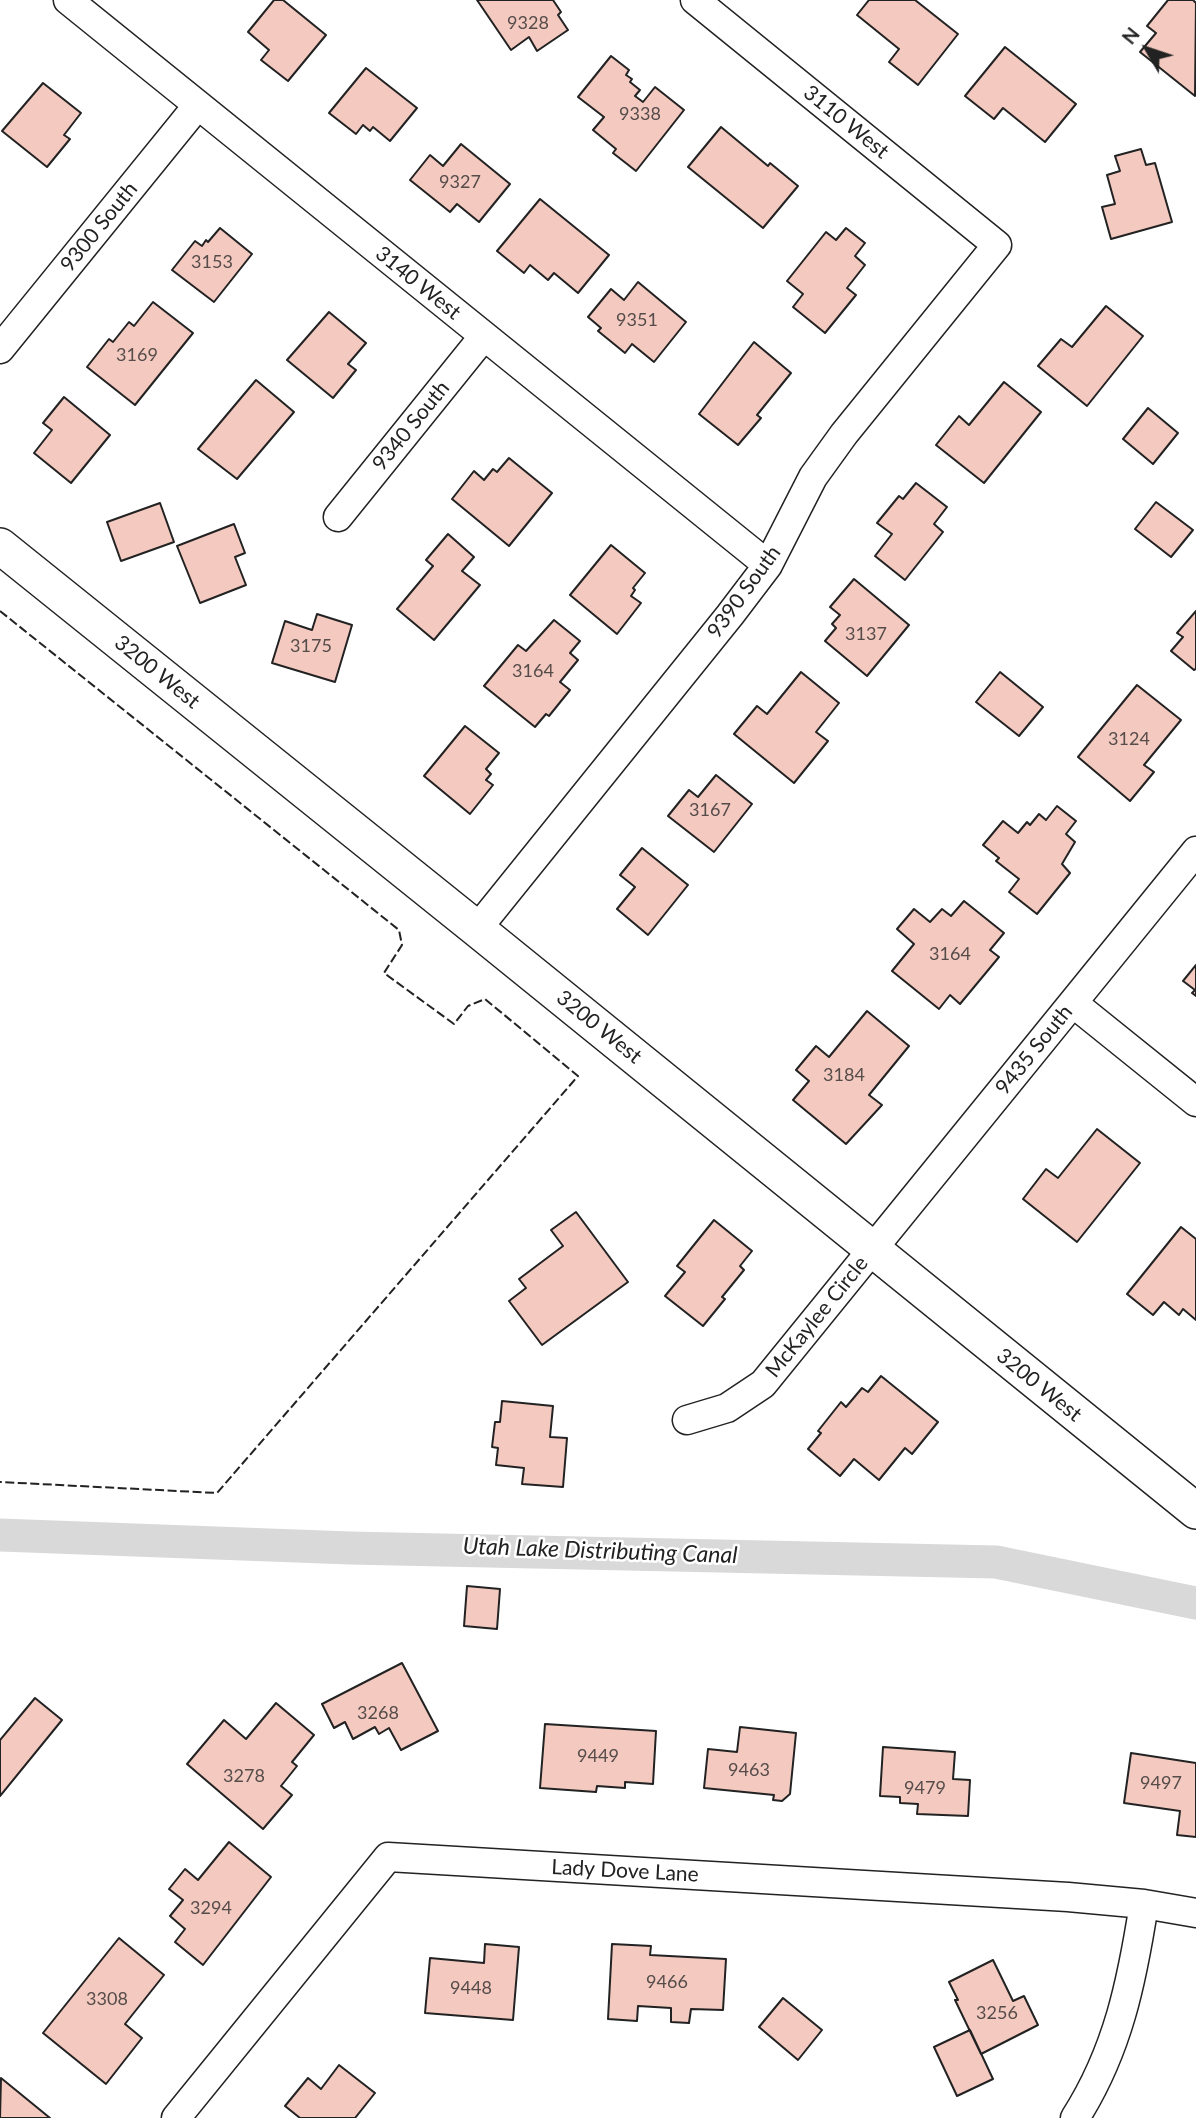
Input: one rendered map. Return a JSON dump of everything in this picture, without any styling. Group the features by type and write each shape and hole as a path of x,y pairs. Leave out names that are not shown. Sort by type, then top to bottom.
{"street":[{"name":"3140 West","path":"68,0 768,565"},
{"name":"3110 West","path":"695,0 997,245"},
{"name":"9300 South","path":"0,349 198,104"},
{"name":"9390 South","path":"477,929 730,615 768,565 813,478 844,434 997,245"},
{"name":"9340 South","path":"338,517 484,336"},
{"name":"3200 West","path":"0,546 1196,1511"},
{"name":"9435 South","path":"872,1249 1196,851"},
{"path":"1073,1003 1196,1102"},
{"name":"McKaylee Circle","path":"687,1420 727,1408 763,1384 872,1249"},
{"name":"Lady Dove Lane","path":"176,2118 388,1857 1040,1895 1144,1904 1196,1913"},
{"path":"1075,2118 1096,2082 1124,2010 1144,1904"}],"building":[{"path":"274,0 283,0 326,35 288,81 261,60 269,50 248,32"},
{"path":"477,0 553,0 561,12 558,15 568,30 537,51 529,37 511,50"},
{"path":"869,0 915,0 958,34 918,85 889,62 899,49 857,15"},
{"path":"1168,0 1193,0 1196,3 1195,96 1140,52 1156,33 1147,26"},
{"path":"1005,47 1076,104 1045,142 1003,108 994,119 965,96"},
{"path":"611,56 629,70 626,75 640,90 635,96 643,102 655,87 684,110 636,171 613,153 616,149 593,130 604,117 578,97"},
{"path":"366,68 417,108 390,141 373,127 370,131 363,125 356,134 329,113"},
{"path":"43,83 81,113 64,135 70,139 47,167 2,131"},
{"path":"721,127 768,166 770,163 798,186 763,228 688,167"},
{"path":"461,144 510,184 479,222 457,204 450,212 410,180 430,155 443,166"},
{"path":"1141,149 1146,165 1155,163 1172,222 1111,239 1102,207 1115,204 1107,175 1120,171 1115,156"},
{"path":"540,199 609,255 578,293 554,273 548,280 530,265 524,273 497,251"},
{"path":"220,228 252,254 214,302 172,270 195,241 202,246"},
{"path":"846,228 865,243 855,256 865,265 847,288 856,295 825,333 793,307 803,294 787,281 826,232 836,240"},
{"path":"638,282 686,322 654,362 632,344 625,353 598,331 601,328 588,317 611,289 624,300"},
{"path":"153,302 193,333 135,405 87,367 109,339 113,342 129,322 134,326"},
{"path":"1106,306 1143,336 1087,406 1038,366 1061,339 1072,347"},
{"path":"329,312 366,343 348,364 356,370 333,398 287,360"},
{"path":"754,342 791,373 757,415 761,418 738,445 699,414"},
{"path":"256,380 294,412 237,479 198,449"},
{"path":"1004,382 1041,412 984,483 936,445 959,416 969,425"},
{"path":"64,397 110,435 71,483 34,453 52,430 43,423"},
{"path":"1148,408 1178,433 1153,464 1123,439"},
{"path":"509,458 552,493 509,546 452,499 474,471 484,480 493,469 497,472"},
{"path":"916,483 947,507 934,524 943,532 905,580 875,556 892,534 877,523 899,496 903,499"},
{"path":"1156,502 1193,530 1171,557 1135,529"},
{"path":"160,503 174,542 121,561 107,522"},
{"path":"234,524 245,553 235,557 246,585 200,603 177,546"},
{"path":"448,534 474,557 462,571 480,585 434,640 397,609 433,566 426,560"},
{"path":"611,545 645,573 633,588 635,590 631,596 641,603 617,634 570,595"},
{"path":"854,579 909,625 867,676 825,641 836,628 832,624 840,615 830,607"},
{"path":"1196,611 1194,670 1171,651 1183,637 1177,633"},
{"path":"317,614 352,625 335,682 272,663 285,621 312,630"},
{"path":"554,620 580,641 570,653 578,660 560,682 570,690 549,716 546,714 535,727 484,686 518,645 526,651"},
{"path":"801,672 839,703 816,732 828,741 794,783 734,734 757,706 767,714"},
{"path":"1000,672 1043,707 1019,736 976,702"},
{"path":"1137,685 1181,720 1144,765 1154,772 1130,801 1078,757"},
{"path":"465,726 499,753 486,769 491,774 486,780 493,785 470,814 424,776"},
{"path":"716,775 752,804 714,852 668,816 689,790 698,797"},
{"path":"1057,806 1076,821 1066,834 1075,842 1062,864 1070,873 1037,914 1009,892 1019,879 996,861 999,858 983,845 1003,821 1018,833 1027,822 1030,825 1039,814 1046,820"},
{"path":"642,848 688,885 648,935 617,909 635,887 620,875"},
{"path":"964,901 1004,933 990,950 999,957 960,1004 950,995 939,1009 892,971 914,944 897,929 914,909 930,922 942,909 951,916"},
{"path":"1196,965 1196,996 1192,993 1195,990 1183,981"},
{"path":"867,1011 909,1046 869,1095 882,1105 846,1144 793,1100 809,1081 796,1070 816,1046 829,1057"},
{"path":"1097,1129 1140,1163 1077,1242 1023,1199 1046,1169 1058,1178"},
{"path":"576,1212 628,1282 542,1345 509,1301 526,1288 519,1279 563,1246 551,1230"},
{"path":"714,1220 752,1251 740,1266 744,1270 703,1326 665,1296 685,1272 677,1266"},
{"path":"1181,1227 1196,1239 1196,1320 1183,1309 1179,1315 1164,1302 1153,1315 1127,1294"},
{"path":"881,1376 938,1422 912,1454 905,1448 879,1480 854,1459 840,1476 808,1449 821,1433 818,1431 841,1402 846,1407 862,1388 868,1392"},
{"path":"502,1401 553,1406 550,1437 567,1438 563,1487 522,1484 524,1468 496,1465 498,1448 492,1447 495,1422 500,1422"},
{"path":"467,1586 500,1589 497,1629 464,1626"},
{"path":"402,1663 438,1731 401,1750 389,1728 379,1734 375,1727 353,1739 345,1722 334,1728 322,1704"},
{"path":"35,1698 62,1720 0,1796 0,1740"},
{"path":"276,1703 314,1735 292,1762 297,1766 281,1786 292,1795 263,1829 187,1764 224,1720 246,1739"},
{"path":"545,1724 656,1731 653,1784 625,1782 625,1788 597,1786 596,1792 540,1788"},
{"path":"740,1727 796,1733 790,1794 782,1801 773,1800 774,1795 704,1788 708,1749 737,1752"},
{"path":"883,1747 955,1752 953,1779 970,1780 968,1816 917,1814 918,1804 900,1803 900,1797 880,1796"},
{"path":"1131,1753 1196,1763 1196,1837 1177,1835 1180,1811 1124,1803"},
{"path":"229,1842 271,1877 203,1965 175,1942 185,1929 170,1916 183,1900 169,1889 185,1869 198,1880"},
{"path":"119,1938 164,1975 125,2024 142,2038 106,2084 43,2033"},
{"path":"485,1944 519,1947 513,2020 425,2013 430,1958 484,1963"},
{"path":"612,1944 651,1946 650,1955 726,1959 723,2010 691,2009 689,2023 671,2022 671,2008 638,2006 637,2021 608,2019"},
{"path":"993,1960 1013,2001 1024,1996 1038,2025 981,2054 949,1982"},
{"path":"783,1998 822,2030 798,2060 759,2027"},
{"path":"970,2030 993,2079 957,2096 934,2047"},
{"path":"339,2065 375,2093 355,2118 300,2118 285,2106 308,2078 321,2089"},
{"path":"1,2078 50,2118 0,2118"}],"waterway":[{"name":"Utah Lake Distributing Canal","path":"0,1535 350,1548 996,1562 1196,1603"}],"fence":[{"path":"0,611 399,930 402,945 384,973 454,1024 468,1006 485,999 578,1076 217,1493 0,1482"}]}
